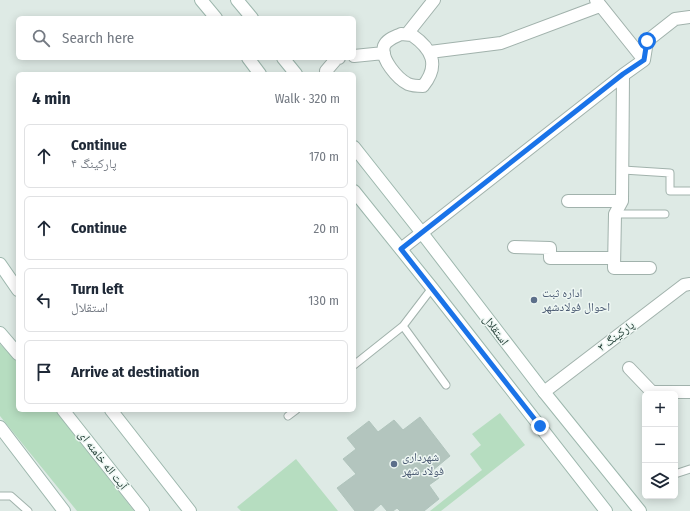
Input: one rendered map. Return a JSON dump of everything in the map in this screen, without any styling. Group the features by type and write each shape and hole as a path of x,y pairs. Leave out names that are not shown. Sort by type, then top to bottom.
{"street":[{"path":"201,0 214,16"},
{"path":"237,0 250,16"},
{"path":"407,34 434,0"},
{"path":"430,52 501,43 598,3 644,60"},
{"path":"401,249 623,74 644,60 647,41 675,19 690,17"},
{"path":"401,34 407,34 417,38 430,52 433,59 431,74 423,86 417,86 410,85 395,74 384,53 384,47 389,40 401,34"},
{"path":"356,56 384,53"},
{"path":"250,60 258,72"},
{"path":"286,60 294,72"},
{"path":"326,71 335,60"},
{"path":"623,74 622,201 615,214 614,268 650,268"},
{"name":"استقلال","path":"356,150 544,392 640,511"},
{"name":"استقلال","path":"356,193 432,288 606,511"},
{"path":"568,201 622,201"},
{"path":"514,247 550,248 550,258 614,258"},
{"path":"0,264 16,287"},
{"name":"پارکینگ ۳","path":"544,392 684,285 690,284"},
{"path":"0,333 16,352"},
{"path":"629,368 652,392 690,392"},
{"name":"آیت اله خامنه ای","path":"65,412 143,511"},
{"path":"113,412 190,511"},
{"path":"0,427 63,511"}],"lane":[{"path":"622,170 670,173 670,191 690,191"},
{"path":"615,214 664,214"},
{"path":"356,362 403,326 432,288"},
{"path":"403,326 446,385"},
{"path":"288,416 293,412"},
{"path":"678,473 690,469"},
{"path":"0,496 12,496 28,511"}],"green space":[{"path":"0,344 16,361 16,412 57,412 134,511 77,511 0,416"},
{"path":"500,413 525,445 441,511 430,511 482,470 470,454 481,445 472,434"},
{"path":"296,459 338,511 241,511 237,507"}],"building":[{"name":"شهرداری فولاد شهر","path":"420,417 450,456 433,470 439,478 429,485 439,499 424,511 400,511 397,508 393,511 387,511 381,504 373,511 355,511 337,488 356,474 343,459 356,449 347,438 369,421 378,432 394,420 403,430"}],"place":[{"name":"اداره ثبت احوال فولادشهر","path":"534,300"},
{"name":"شهرداری فولاد شهر","path":"394,464"}],"route":[{"path":"540,426 401,249 623,74 644,60 647,41"}]}
